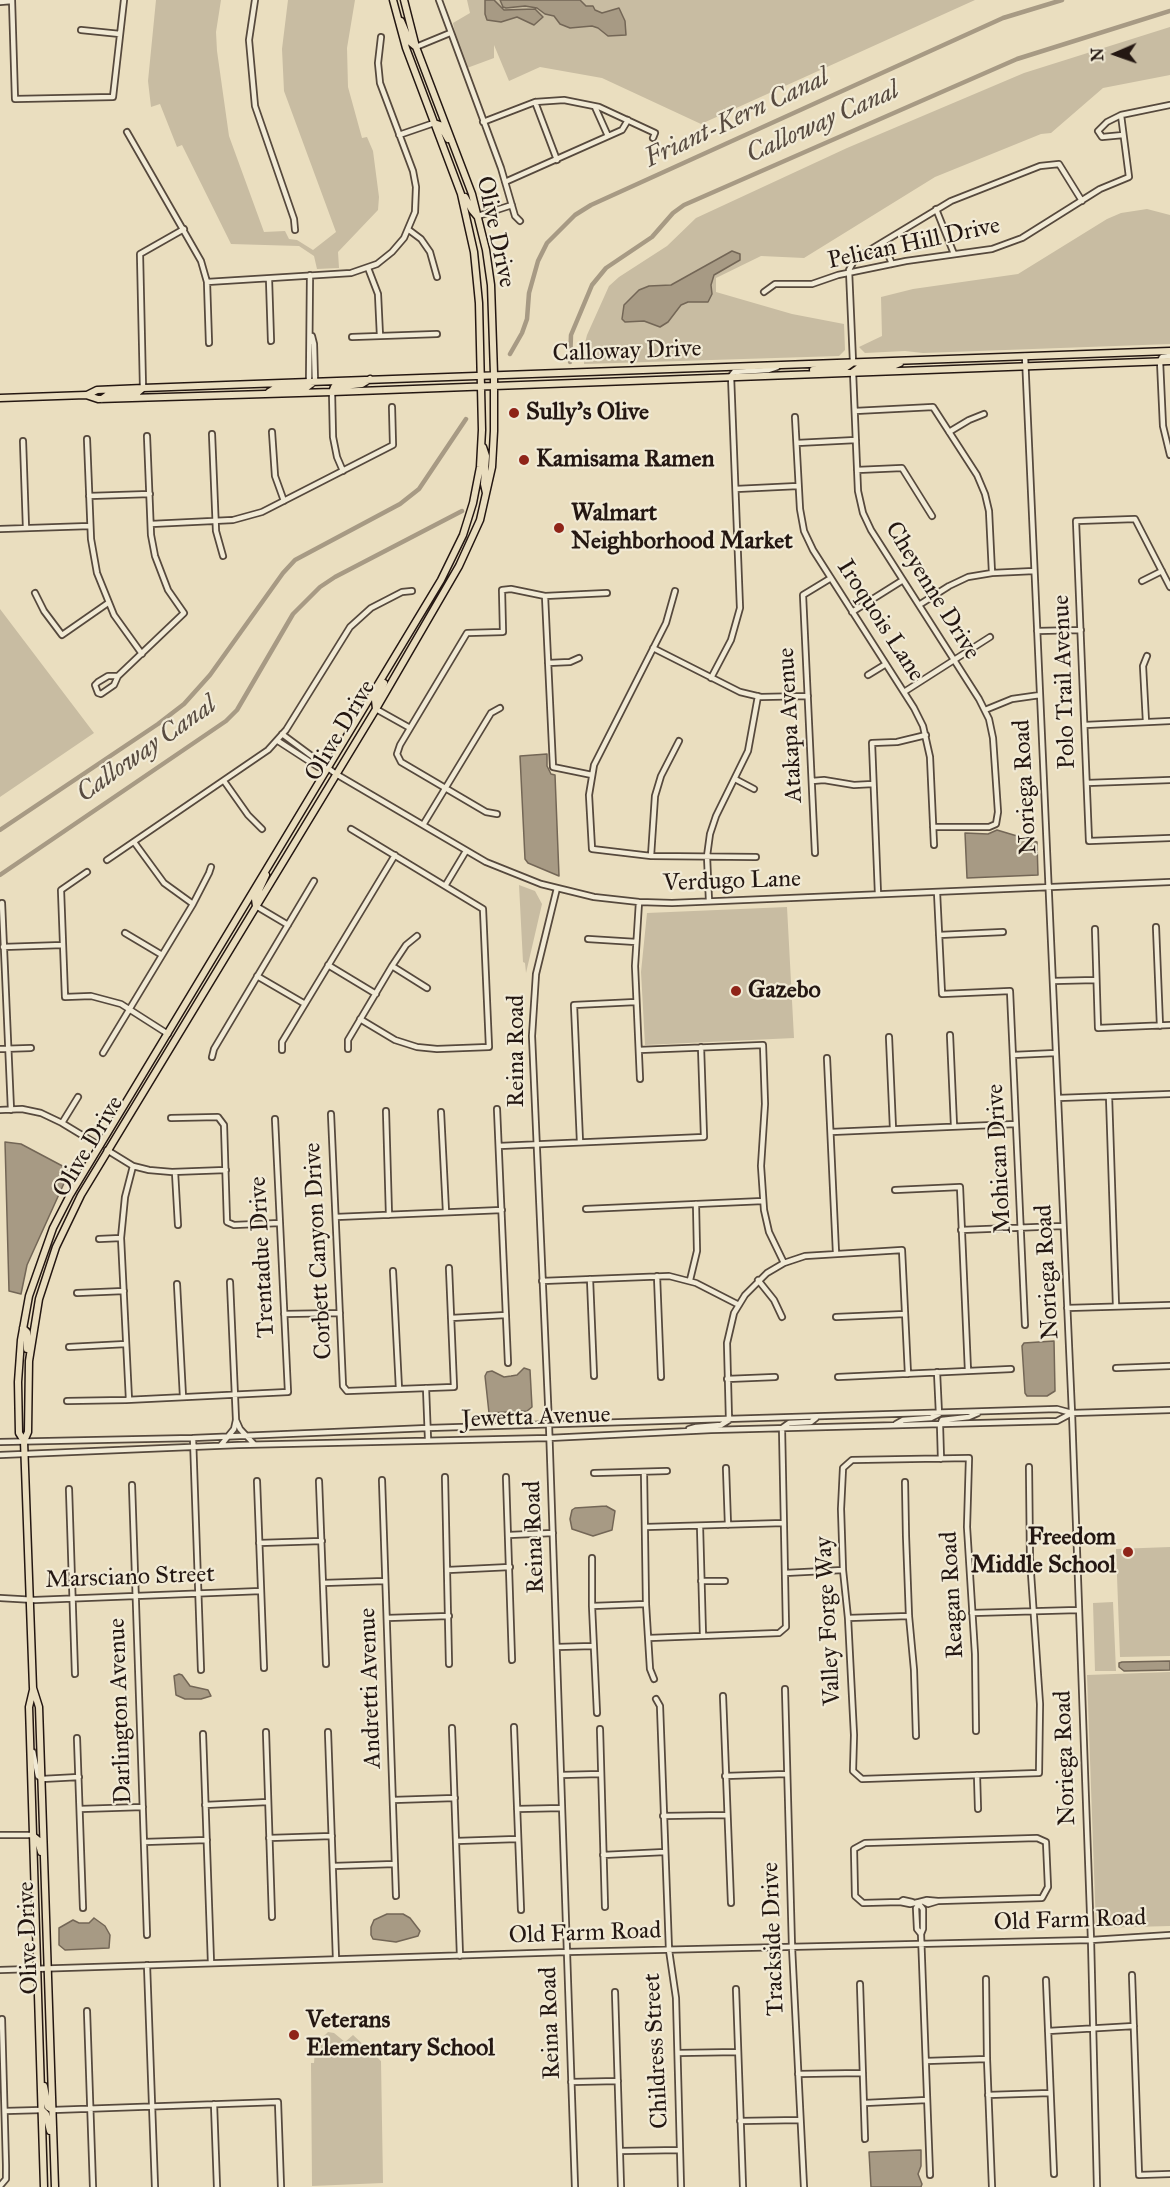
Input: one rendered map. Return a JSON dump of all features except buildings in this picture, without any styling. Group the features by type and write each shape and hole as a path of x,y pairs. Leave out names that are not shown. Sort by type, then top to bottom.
{"main road":[{"name":"Olive Drive","path":"44,2187 29,1707 33,1688 24,1454 24,1441 28,1432 29,1376 35,1320 53,1254 71,1213 463,560 480,520 487,495 494,447 491,285 478,216 416,47 404,0"},
{"name":"Olive Drive","path":"24,1441 19,1433 18,1382 23,1328 38,1266 59,1215 441,580 463,535 476,487 482,444 476,266 467,217 454,175 405,48 393,1"},
{"path":"393,1 410,42 416,47"},
{"path":"434,123 440,125 458,157"},
{"path":"454,175 472,210 478,216"},
{"name":"Calloway Drive","path":"86,395 97,390 480,374 1170,351"},
{"path":"853,372 860,367 893,366 909,360"},
{"name":"Calloway Drive","path":"0,399 86,395 102,399 332,392 1170,360"},
{"path":"801,374 812,370 845,368 853,362"},
{"path":"651,370 652,379"},
{"path":"332,392 334,387 363,384 370,379"},
{"path":"265,394 274,389 307,387 312,381"},
{"path":"102,399 109,394 137,393 143,388"},
{"path":"482,444 486,456 484,484 487,495"},
{"path":"376,708 375,700 385,681 388,668"},
{"path":"256,906 255,899 266,878 265,872"},
{"path":"156,1070 167,1044 168,1034"},
{"path":"107,1150 106,1143 119,1114"},
{"path":"89,1181 101,1151 100,1146"},
{"path":"53,1254 50,1248 59,1215"},
{"path":"23,1328 27,1332 29,1376"},
{"name":"Olive Drive","path":"33,1688 39,1707 55,2187"},
{"path":"32,1835 38,1840 45,1874"},
{"path":"40,2065 48,2107 53,2110"},
{"path":"42,2110 48,2120 54,2155"}],"street":[{"path":"0,2 12,1 15,99 113,97 124,0"},
{"path":"255,0 249,40 255,106 291,211 295,230"},
{"path":"439,0 505,182 515,216 520,221"},
{"path":"81,30 120,34"},
{"path":"416,47 450,33"},
{"path":"207,282 351,273 368,268 392,252 409,230 415,212 416,187 413,171 380,83 378,63 381,37"},
{"path":"483,122 535,102 556,99 593,105 655,133 653,138"},
{"path":"535,102 557,160"},
{"path":"593,105 597,109 608,136"},
{"path":"1121,115 1123,135 1102,137 1098,131 1107,122 1121,115 1170,105"},
{"path":"505,182 622,130 628,120"},
{"path":"399,135 434,123"},
{"path":"127,132 201,261 207,282 209,343"},
{"name":"Pelican Hill Drive","path":"764,292 775,284 812,284 849,272 992,249 1011,243 1109,184 1129,177 1123,135"},
{"path":"853,362 849,272 855,259 951,201 1040,166 1059,164 1082,201"},
{"path":"478,216 512,205"},
{"path":"936,210 954,254"},
{"path":"143,388 140,254 184,229"},
{"path":"409,230 421,239 430,252 438,277"},
{"path":"883,242 892,264"},
{"path":"368,268 378,294 380,336"},
{"path":"309,275 311,333 314,344 312,381"},
{"path":"269,279 271,341"},
{"path":"352,337 437,334"},
{"name":"Noriega Road","path":"1025,356 1072,1413 1091,1940 1097,2187"},
{"path":"1170,356 1162,357 1160,361 1163,426 1170,455"},
{"path":"711,678 731,640 740,608 731,376 734,372 768,370 785,365"},
{"name":"Cheyenne Drive","path":"853,372 857,470 860,503 866,521 985,710 993,738 998,812 996,824 989,827 933,827"},
{"path":"332,392 333,437 337,457 343,471"},
{"path":"151,524 215,521 253,516 284,501 393,445 392,407"},
{"path":"855,411 933,407 977,475 985,494 989,511 992,573"},
{"path":"949,432 984,414"},
{"name":"Iroquois Lane","path":"795,417 798,486 804,531 813,550 919,717 926,735 930,757 934,845"},
{"path":"272,432 275,476 284,501"},
{"path":"212,434 215,521 223,556"},
{"path":"118,676 108,676 98,682 95,685 98,693 101,694 114,685 118,676 184,612 168,590 152,544 147,436"},
{"path":"87,439 93,556 108,603 123,631 142,654"},
{"path":"23,441 26,528"},
{"path":"796,443 856,441"},
{"path":"857,470 902,468 932,516"},
{"path":"736,489 798,486"},
{"path":"89,496 150,494"},
{"name":"Polo Trail Avenue","path":"1162,571 1135,519 1076,521 1089,841 1170,838"},
{"path":"0,529 90,526"},
{"path":"919,605 959,581 992,573 1034,571"},
{"path":"1142,581 1162,571 1170,588"},
{"name":"Atakapa Avenue","path":"815,853 803,595 831,578"},
{"path":"852,612 903,580"},
{"path":"497,814 486,812 401,762 397,750 467,633 503,632 502,590 512,589 546,596 607,593"},
{"path":"107,860 261,756 278,741 350,627 371,608 402,592 412,591"},
{"path":"675,591 671,610 598,755 589,795 592,849 651,856 756,857"},
{"path":"35,593 44,611 62,635 108,603"},
{"path":"546,596 553,766 592,775"},
{"path":"1037,632 1081,630"},
{"path":"904,692 990,637"},
{"path":"653,648 740,692 758,696 808,696"},
{"path":"1146,722 1143,666 1147,656"},
{"path":"549,663 570,662 579,658"},
{"path":"868,675 886,664"},
{"path":"985,710 1012,699 1040,695"},
{"path":"709,901 707,856 713,824 748,751 758,696"},
{"path":"376,708 410,728"},
{"path":"423,825 491,712 500,708"},
{"path":"1085,725 1170,721"},
{"path":"282,735 327,768"},
{"path":"878,894 872,743 897,742 926,735"},
{"path":"278,741 318,767 327,768"},
{"path":"651,856 655,796 661,776 679,741"},
{"name":"Verdugo Lane","path":"327,768 466,851 505,870 557,888 594,897 639,902 709,901 1170,882"},
{"path":"735,779 754,789"},
{"path":"812,781 824,780 854,785 873,784"},
{"path":"1087,783 1170,780"},
{"path":"224,781 248,815 262,829"},
{"path":"351,829 483,909 489,1047 437,1049 417,1047 395,1040 360,1019"},
{"path":"134,842 164,883 193,904"},
{"path":"445,886 466,851"},
{"path":"282,1050 282,1042 394,855"},
{"path":"103,1053 193,904 211,867"},
{"path":"87,873 61,890 65,997 101,998 130,1008 168,1034"},
{"path":"212,1057 214,1049 314,881"},
{"name":"Reina Road","path":"557,888 540,954 534,995 532,1036 549,1425 575,2187"},
{"path":"937,892 939,935 1003,932"},
{"path":"639,902 636,1002 640,1079"},
{"path":"2,903 10,1110"},
{"path":"256,906 288,925"},
{"path":"1156,927 1160,1026"},
{"path":"1095,929 1098,1028 1170,1025"},
{"path":"125,933 162,955"},
{"name":"Mohican Drive","path":"939,935 942,994 1010,991 1025,1325"},
{"path":"348,1049 348,1040 392,966 406,945 417,936"},
{"path":"588,939 636,942"},
{"path":"3,947 63,945"},
{"path":"328,965 376,994"},
{"path":"392,966 427,988"},
{"path":"257,976 304,1004"},
{"path":"1053,981 1096,980"},
{"path":"580,1142 574,1005 636,1002"},
{"path":"950,1035 954,1126"},
{"path":"889,1037 893,1129"},
{"path":"639,1050 763,1045 765,1104 761,1154 763,1201 769,1232 784,1263"},
{"path":"499,1146 705,1137 700,1047"},
{"path":"0,1049 31,1048"},
{"path":"1013,1055 1056,1053"},
{"path":"827,1058 836,1253"},
{"path":"1058,1098 1170,1094"},
{"path":"62,1123 78,1096"},
{"path":"1109,1096 1116,1306"},
{"path":"497,1109 508,1363"},
{"path":"0,1110 31,1110 62,1123 100,1146"},
{"path":"386,1111 389,1215"},
{"path":"441,1112 446,1212"},
{"name":"Corbett Canyon Drive","path":"331,1114 343,1386 347,1391 399,1389"},
{"path":"171,1118 218,1117 224,1125 227,1221 234,1225 280,1223"},
{"name":"Trentadue Drive","path":"235,1395 288,1392 275,1119"},
{"path":"831,1132 1016,1124"},
{"path":"107,1150 133,1166 175,1172 226,1170"},
{"path":"129,1400 121,1238 125,1197 133,1166"},
{"path":"175,1172 178,1225"},
{"path":"895,1190 960,1187 968,1371"},
{"path":"586,1209 763,1201"},
{"path":"690,1280 697,1251 696,1204"},
{"path":"336,1217 502,1210"},
{"path":"961,1230 1064,1226"},
{"path":"99,1239 121,1238"},
{"path":"683,1431 696,1427 721,1425 729,1420 726,1354 728,1333 739,1305 758,1280 784,1263 805,1256 902,1250 908,1374"},
{"path":"393,1270 399,1389 454,1387 449,1268"},
{"path":"542,1281 657,1276 690,1280 739,1305"},
{"path":"657,1276 661,1377"},
{"path":"590,1279 594,1376"},
{"path":"758,1280 774,1300 782,1317"},
{"path":"221,1446 229,1436 236,1420 230,1282"},
{"path":"177,1284 183,1397"},
{"path":"77,1293 124,1291"},
{"path":"1067,1308 1170,1305"},
{"path":"284,1314 340,1312"},
{"path":"836,1317 905,1314"},
{"path":"451,1318 506,1315"},
{"path":"69,1347 126,1344"},
{"path":"1116,1368 1170,1366"},
{"path":"838,1377 1011,1369"},
{"path":"894,1425 903,1419 931,1418 939,1414 937,1372"},
{"path":"727,1379 775,1377"},
{"path":"426,1388 425,1429 428,1439"},
{"path":"67,1401 235,1395"},
{"name":"Jewetta Avenue","path":"0,1442 193,1438 1057,1409 1072,1413 1170,1410"},
{"path":"941,1458 940,1425 944,1419 969,1417 981,1412"},
{"name":"Jewetta Avenue","path":"0,1455 254,1444 549,1438 683,1431 1057,1421 1072,1413"},
{"path":"649,1638 779,1633 786,1627 782,1428 789,1423 811,1422 817,1418"},
{"path":"236,1420 254,1444"},
{"path":"193,1438 201,1670"},
{"name":"Reagan Road","path":"941,1458 969,1458 967,1527 975,1665 976,1731"},
{"name":"Valley Forge Way","path":"941,1458 852,1460 843,1468 843,1570 854,1735 853,1771 862,1779 977,1775"},
{"path":"978,1809 977,1775 1039,1773 1040,1704 1029,1524 1029,1467"},
{"path":"726,1468 728,1525"},
{"path":"594,1473 667,1471"},
{"path":"644,1472 646,1604 650,1669 654,1679"},
{"path":"445,1477 449,1664"},
{"path":"506,1478 512,1660"},
{"name":"Andretti Avenue","path":"382,1480 396,1896"},
{"path":"257,1481 264,1668"},
{"path":"319,1481 326,1664"},
{"path":"905,1482 909,1616 914,1670 916,1736"},
{"name":"Darlington Avenue","path":"132,1485 147,1935"},
{"path":"69,1489 75,1674"},
{"path":"646,1527 784,1523"},
{"path":"700,1526 703,1636"},
{"path":"509,1534 553,1533"},
{"path":"259,1543 322,1541"},
{"path":"592,1558 593,1646 597,1713"},
{"path":"448,1570 510,1566"},
{"path":"785,1573 843,1570"},
{"path":"323,1583 385,1581"},
{"path":"701,1581 725,1581"},
{"name":"Marsciano Street","path":"0,1598 29,1600 261,1591"},
{"path":"592,1606 646,1604"},
{"path":"972,1614 1078,1610"},
{"path":"387,1618 449,1616"},
{"path":"848,1618 909,1616"},
{"path":"556,1647 593,1646"},
{"name":"Trackside Drive","path":"785,1689 792,1947 804,2187"},
{"path":"723,1696 730,1903"},
{"name":"Childress Street","path":"656,1699 660,1706 669,1950 676,1998 681,2187"},
{"path":"514,1727 521,1910"},
{"path":"452,1728 460,1956"},
{"path":"600,1729 605,1907"},
{"path":"266,1732 272,1917"},
{"path":"328,1732 336,1959"},
{"path":"203,1734 211,1964"},
{"path":"30,1738 36,1771 42,1779 79,1777"},
{"path":"77,1738 83,1908"},
{"path":"561,1775 601,1774"},
{"path":"725,1776 786,1774"},
{"path":"393,1800 455,1798"},
{"path":"205,1804 268,1802"},
{"path":"80,1809 142,1807"},
{"path":"517,1809 562,1808"},
{"path":"663,1816 726,1815"},
{"path":"0,1835 32,1835"},
{"path":"269,1838 332,1836"},
{"path":"1037,1838 1046,1842 1048,1887 1042,1898 921,1903 903,1900 863,1903 855,1896 854,1849 865,1843 1037,1838"},
{"path":"456,1841 517,1839"},
{"path":"144,1842 207,1840"},
{"path":"603,1855 664,1852"},
{"path":"333,1866 395,1863"},
{"path":"921,1903 923,1909 921,1934 930,2175"},
{"name":"Old Farm Road","path":"0,1970 567,1952 1091,1940 1170,1935"},
{"path":"147,1965 154,2187"},
{"path":"1132,1975 1138,2175 1170,2174"},
{"path":"986,1979 992,2187"},
{"path":"1046,1980 1054,2174"},
{"path":"860,1984 865,2139"},
{"path":"736,1989 743,2187"},
{"path":"615,1992 621,2187"},
{"path":"87,2011 93,2187"},
{"path":"0,2186 6,2180 2,2019"},
{"path":"1048,2031 1134,2026"},
{"path":"678,2053 738,2052"},
{"path":"926,2061 987,2059"},
{"path":"798,2074 863,2073"},
{"path":"571,2082 618,2081"},
{"path":"988,2095 1050,2093"},
{"path":"865,2103 927,2100"},
{"path":"53,2110 278,2102 280,2187"},
{"path":"214,2104 217,2187"},
{"path":"5,2111 42,2110"},
{"path":"740,2121 801,2120"},
{"path":"620,2151 680,2150"}],"shaded area":[{"path":"156,0 221,0 216,32 217,51 229,136 264,232 285,231 289,239 297,240 313,250 336,232 284,91 282,49 288,0 355,0 347,48 348,87 362,138 367,137 373,151 379,197 378,210 338,252 339,268 317,269 314,256 299,246 231,244 182,145 177,147 160,104 151,107 148,81"},
{"path":"467,0 975,0 701,124 602,78 540,67 509,81 494,45 494,58 467,68 457,43 453,23 470,13"},
{"path":"485,0 494,0 504,10 535,9 543,17 534,25 517,17 501,22 487,20"},
{"path":"500,0 580,0 586,6 593,6 595,10 602,13 619,8 625,21 626,35 608,36 592,26 570,28 560,24 554,16 545,14 537,8 525,6 506,8"},
{"path":"1170,27 1170,75 1103,88 1051,133 1041,134 935,177 804,258 761,256 716,278 716,292 792,314 844,324 845,350 839,356 584,364 587,335 609,286 667,246 696,218 847,148 1024,73"},
{"path":"1147,209 1170,215 1170,344 923,353 905,351 865,353 859,347 882,336 881,297 913,289 1018,274 1107,219 1121,213"},
{"path":"732,251 740,254 740,260 714,275 711,285 712,294 708,302 688,302 681,305 668,322 660,327 644,321 625,322 622,319 624,305 639,290 649,286 671,285"},
{"path":"0,609 94,733 0,797"},
{"path":"547,754 547,766 551,774 555,775 559,876 528,863 525,859 520,756"},
{"path":"997,830 1037,842 1038,875 967,878 965,833 988,834"},
{"path":"519,885 535,891 542,904 526,973 523,962"},
{"path":"787,907 794,1038 645,1045 641,972 647,913"},
{"path":"5,1142 21,1144 70,1170 27,1265 21,1294 9,1291"},
{"path":"1054,1341 1055,1391 1047,1396 1027,1396 1022,1346 1024,1343"},
{"path":"524,1368 530,1370 532,1407 527,1411 489,1413 485,1376 487,1372 492,1371 504,1377 517,1375"},
{"path":"606,1506 615,1511 612,1530 593,1536 572,1529 570,1519 572,1510"},
{"path":"1170,1547 1170,1656 1120,1657 1116,1549"},
{"path":"1113,1602 1116,1671 1095,1671 1093,1603"},
{"path":"1170,1661 1170,1670 1124,1671 1119,1667 1119,1663 1122,1662"},
{"path":"1170,1672 1170,1926 1096,1928 1087,1675"},
{"path":"179,1674 190,1686 208,1690 211,1696 201,1699 185,1699 176,1695 174,1676"},
{"path":"387,1914 403,1914 410,1918 420,1931 418,1936 396,1942 373,1939 371,1927 374,1920"},
{"path":"94,1918 105,1926 110,1935 109,1948 65,1950 59,1945 59,1928 73,1920 79,1923 89,1923"},
{"path":"328,2032 334,2033 345,2042 353,2035 381,2061 383,2183 312,2186 311,2063 314,2063 315,2050 321,2050 320,2040"},
{"path":"921,2150 921,2166 918,2174 921,2187 871,2187 869,2152"}],"waterway":[{"name":"Friant-Kern Canal","path":"510,354 527,319 529,293 538,261 547,243 575,215 591,205 1003,18 1062,0"},
{"name":"Calloway Canal","path":"570,362 571,335 592,285 606,268 652,237 673,213 684,205 1017,59 1170,11"},
{"name":"Friant-Kern Canal","path":"0,830 158,724 184,704 210,675 283,573 295,560 400,504 419,489 466,419"},
{"name":"Calloway Canal","path":"0,875 226,721 237,710 293,614 320,587 462,511"}],"place":[{"name":"Sully's Olive","path":"514,413"},
{"name":"Kamisama Ramen","path":"524,460"},
{"name":"Walmart Neighborhood Market","path":"559,528"},
{"name":"Gazebo","path":"736,991"},
{"name":"Freedom Middle School","path":"1128,1552"},
{"name":"Veterans Elementary School","path":"294,2035"}]}
